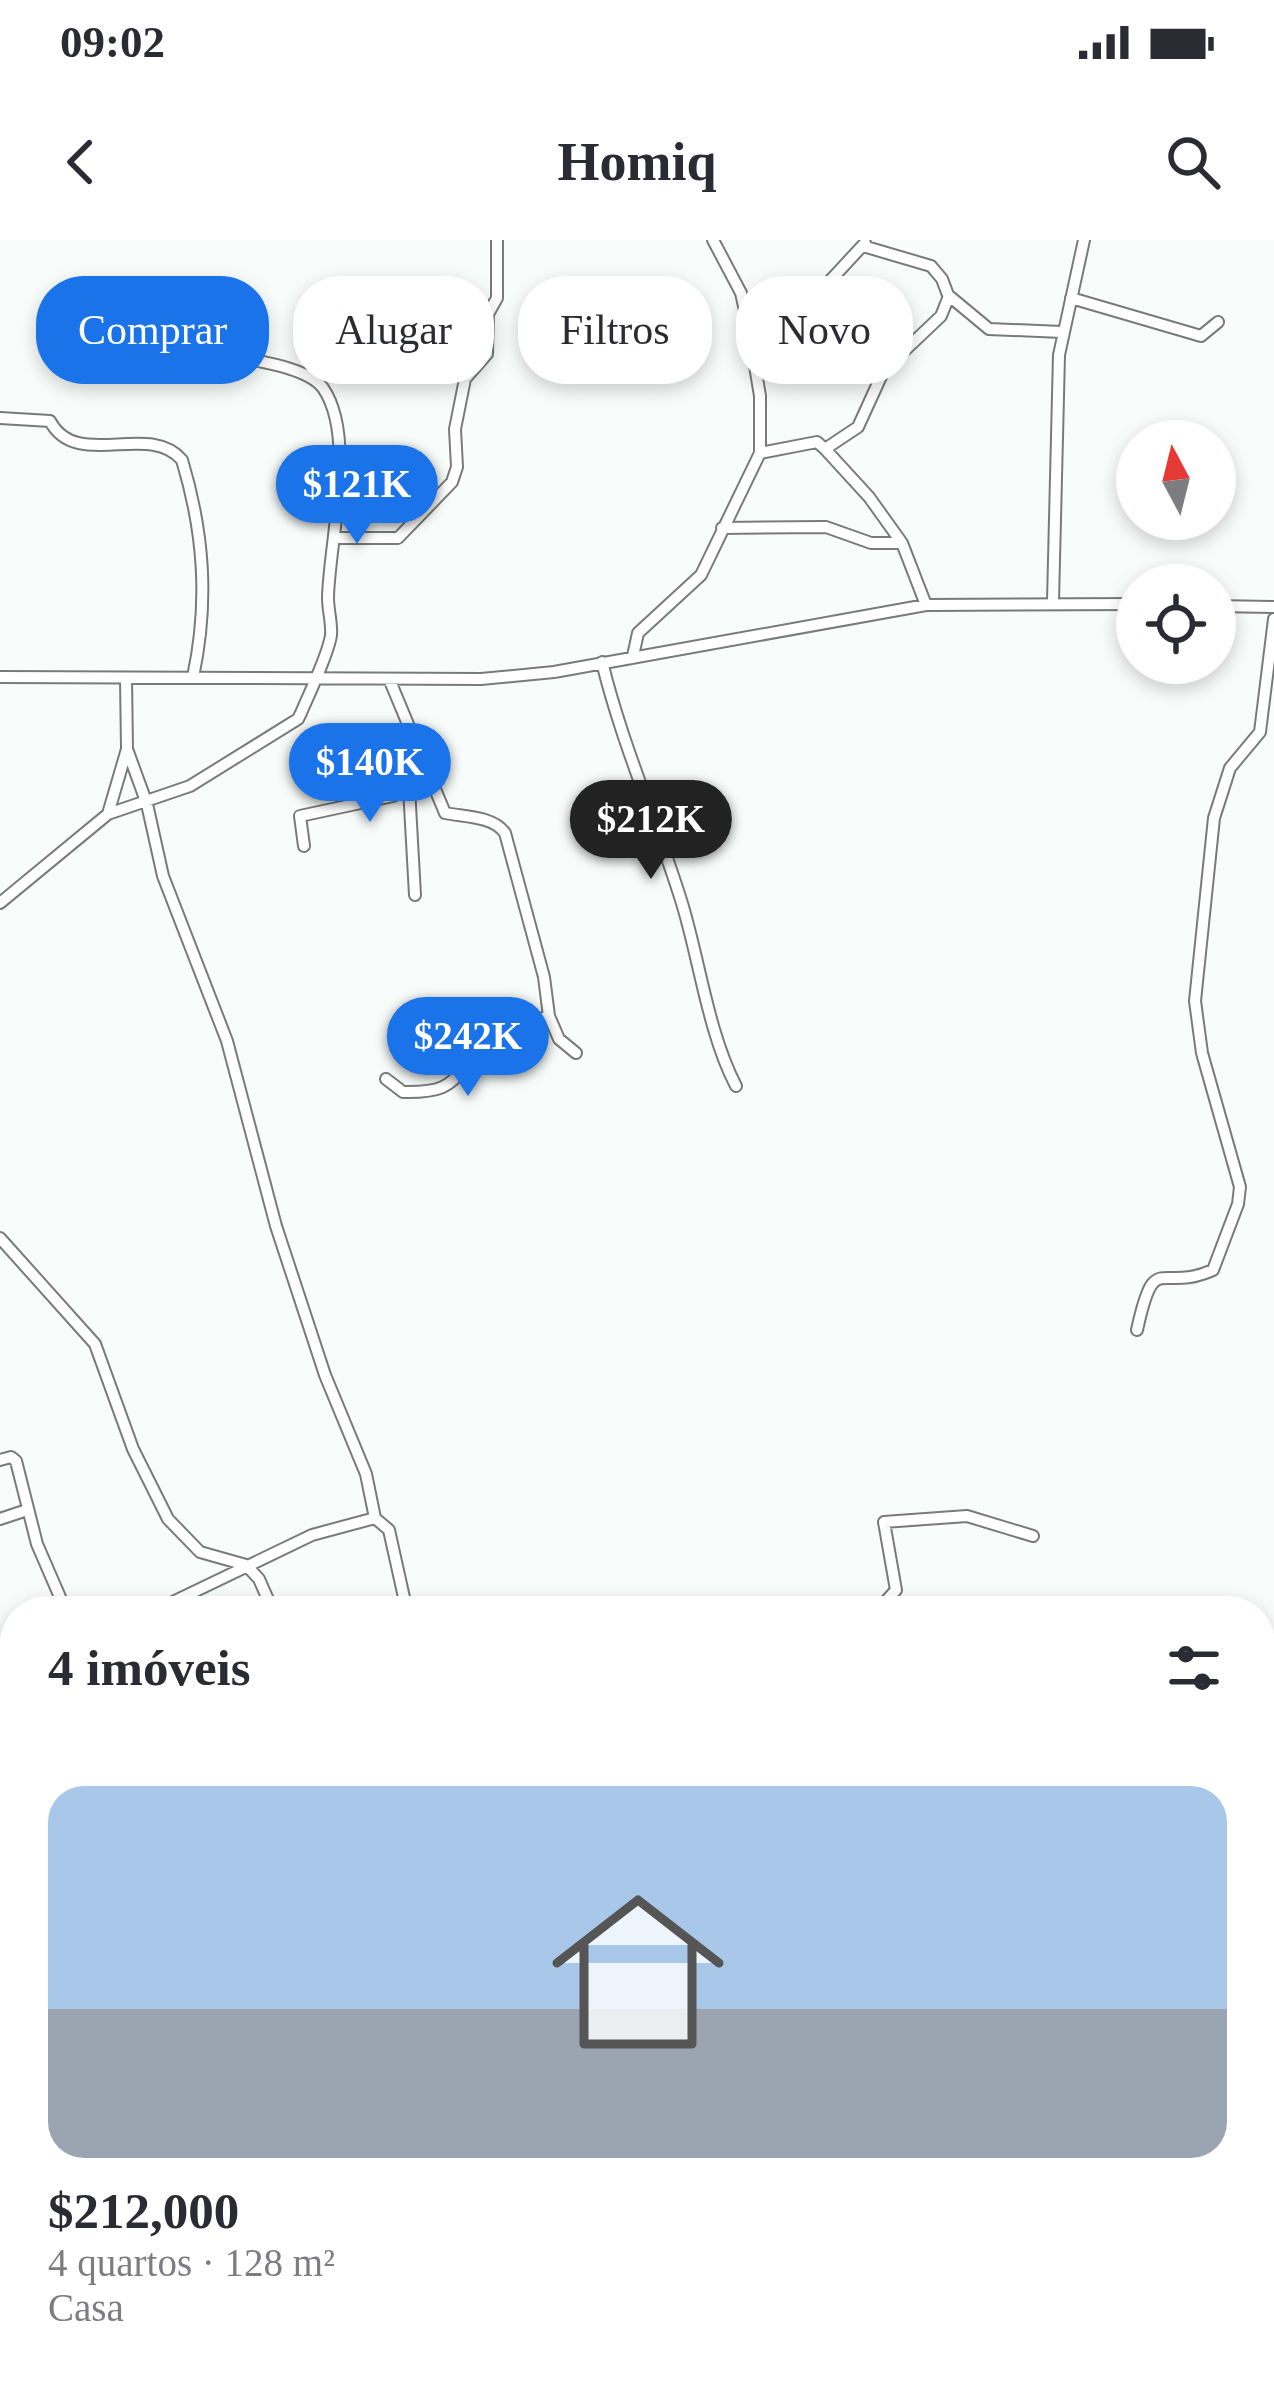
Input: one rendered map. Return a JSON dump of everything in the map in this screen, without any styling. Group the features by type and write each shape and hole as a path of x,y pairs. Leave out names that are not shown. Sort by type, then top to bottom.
{"street":[{"path":"335,538 398,538 452,482 457,467 455,429 466,379 487,354 488,314 496,298 497,240"},
{"path":"713,240 736,284"},
{"path":"1053,602 1061,332 1084,240"},
{"path":"834,276 865,243 931,266 949,296 989,328 1061,332"},
{"path":"825,449 858,427 884,370 941,316 949,296"},
{"path":"1071,298 1202,336 1218,322"},
{"path":"0,904 108,814 190,786 298,719 331,633 328,600 341,481 336,431 324,390 313,380 269,363"},
{"path":"633,656 638,632 701,575 760,452 757,384"},
{"path":"0,418 50,421 57,434 77,444 158,446 174,450 182,460 201,542 204,595 194,677"},
{"path":"760,452 817,442 825,449 902,542 926,604"},
{"path":"722,528 826,526 871,543 902,542"},
{"path":"0,677 481,679 926,604 1116,604"},
{"path":"1236,606 1274,607"},
{"path":"1137,1330 1146,1289 1154,1282 1214,1270 1238,1204 1240,1186 1202,1053 1195,1001 1214,818 1229,768 1260,732 1274,619"},
{"path":"602,662 619,729 683,907 722,1053 736,1086"},
{"path":"108,814 127,748 126,680"},
{"path":"390,681 445,813 490,821 505,833 544,977 549,1016 559,1039 576,1053"},
{"path":"127,748 147,804 163,876 227,1041 276,1226 325,1375 366,1474 375,1518 388,1530 403,1596"},
{"path":"304,846 300,816 393,796 427,778"},
{"path":"409,788 416,895"},
{"path":"386,1079 403,1092 435,1091 461,1077 481,1051 500,1038 549,1016"},
{"path":"0,1238 95,1345 134,1449 168,1520 200,1552 247,1565 266,1596"},
{"path":"1,1456 16,1461 37,1544 60,1596"},
{"path":"0,1519 27,1510"},
{"path":"891,1596 896,1590 884,1522 967,1516 1033,1536"},
{"path":"184,1596 312,1535 375,1518"}]}
